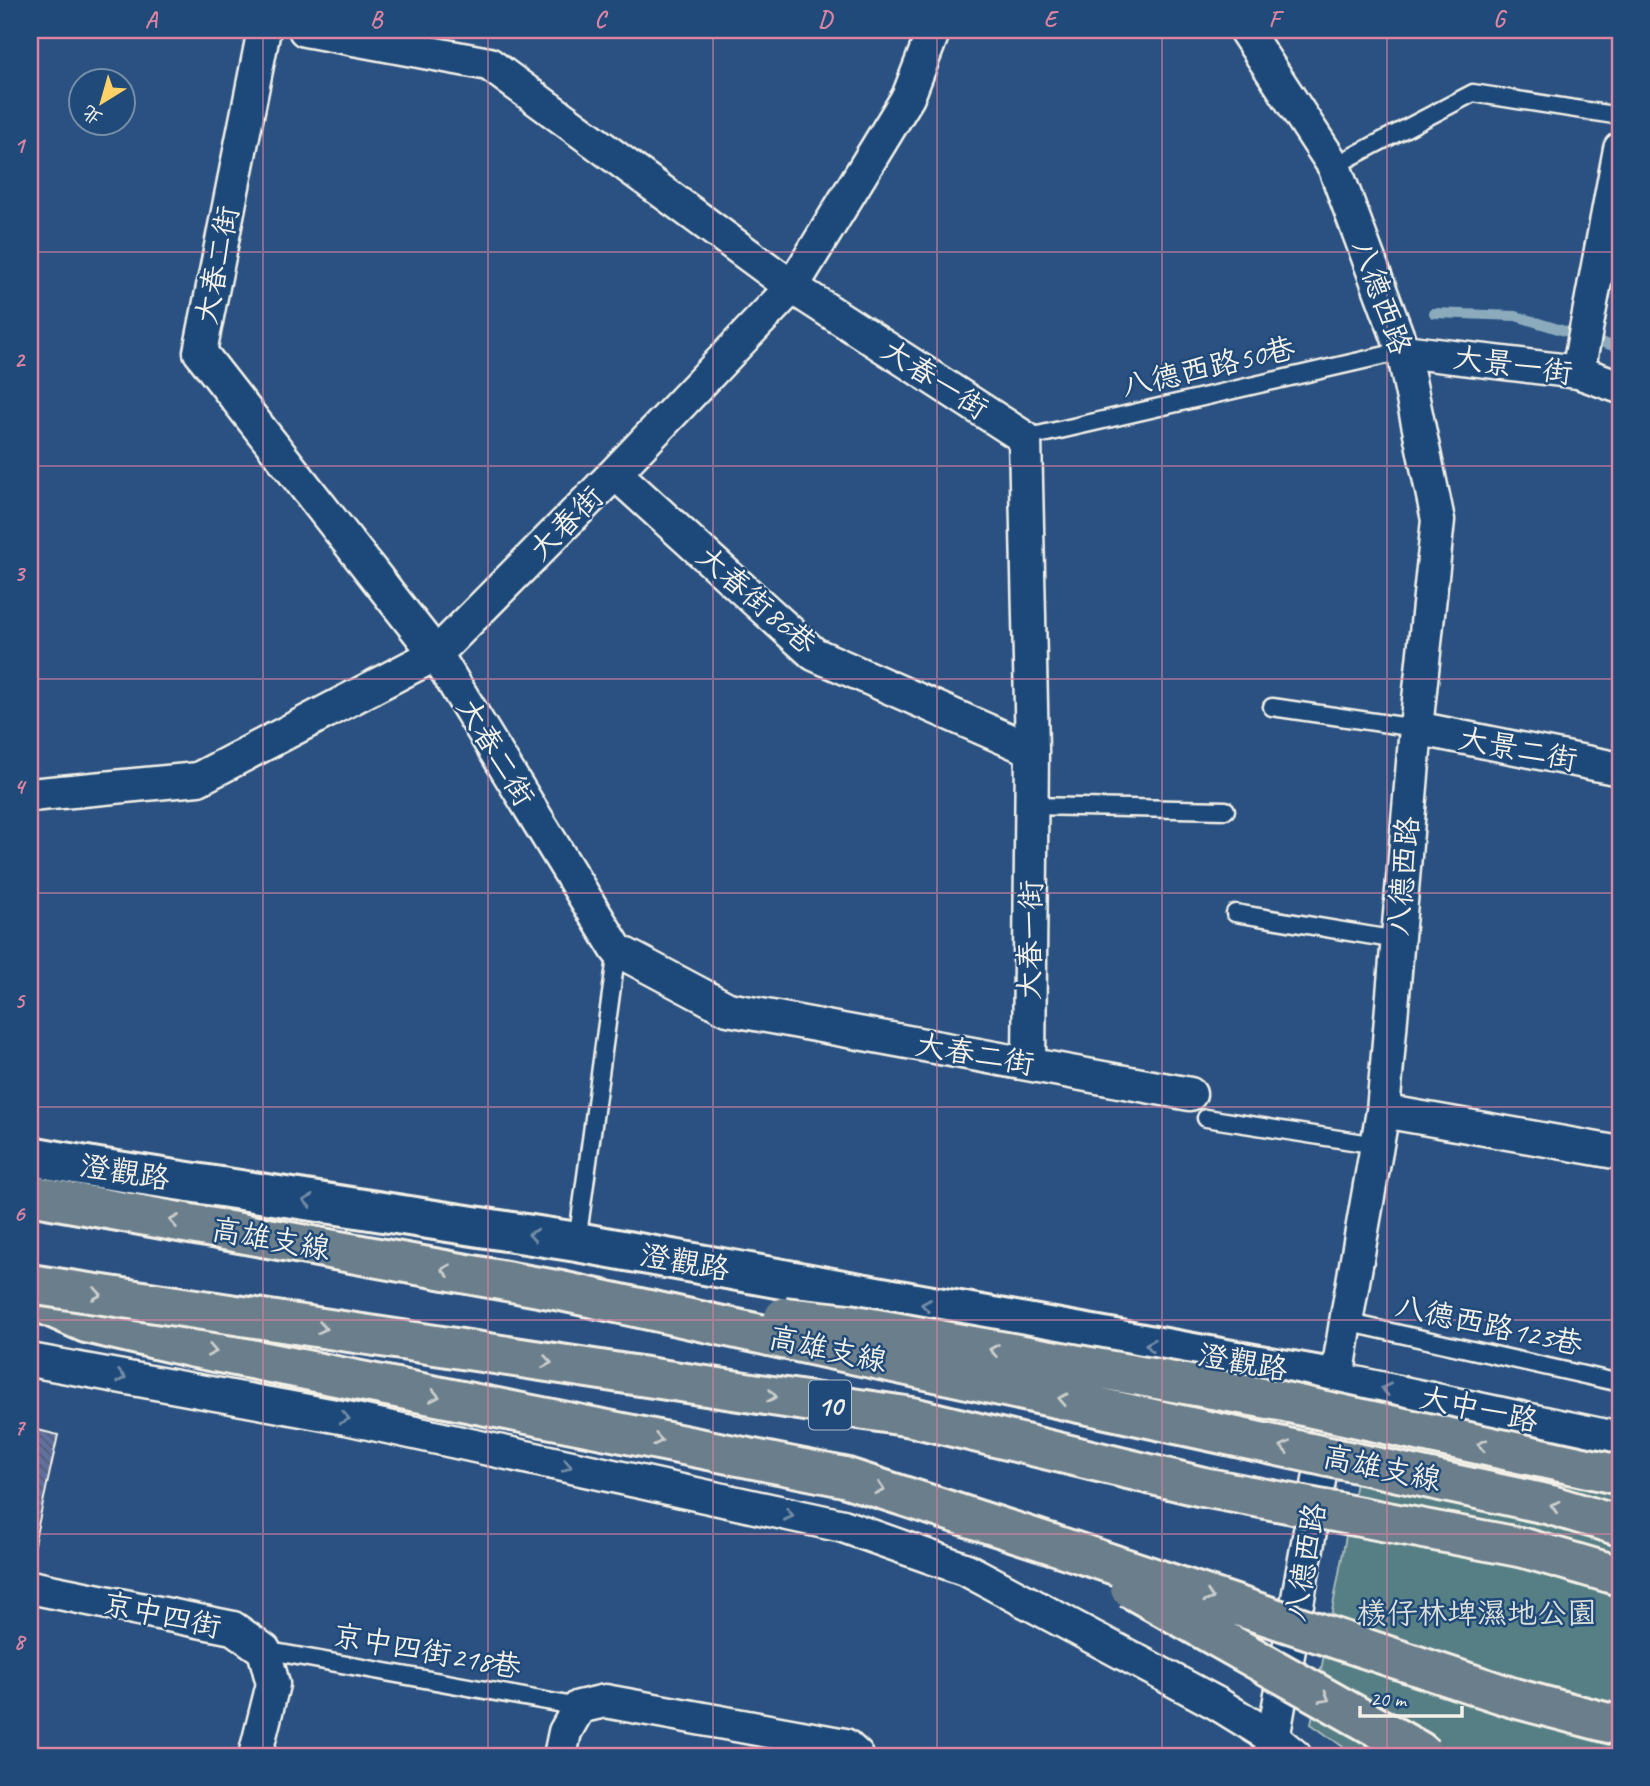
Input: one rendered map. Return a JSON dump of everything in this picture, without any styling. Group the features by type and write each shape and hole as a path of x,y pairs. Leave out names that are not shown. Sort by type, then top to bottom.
{"highway":[{"name":"高雄支線","path":"30,1195 561,1291 1551,1505 1620,1526"},
{"name":"高雄支線","path":"30,1284 912,1417 1203,1487 1524,1548 1620,1576"},
{"path":"561,1291 849,1324 1280,1401 1620,1475"},
{"path":"30,1298 86,1323 190,1347 844,1477 1514,1698 1620,1726"},
{"path":"1052,1544 1426,1756"}],"street":[{"name":"大春二街","path":"264,30 200,352 436,654 617,950 728,1009 1029,1064 1198,1106"},
{"name":"大春一街","path":"305,30 489,64 792,287 1025,438 1032,750 1029,1064"},
{"name":"大春街","path":"30,795 198,779 436,654 615,474 792,287 908,97 934,30"},
{"name":"八德西路","path":"1245,30 1334,166 1404,351 1438,520 1416,728 1383,1111 1346,1322 1279,1750"},
{"path":"1578,372 1620,149"},
{"name":"大景一街","path":"1404,351 1578,372 1620,387"},
{"name":"大春街86巷","path":"615,474 814,654 1032,750"},
{"name":"大景二街","path":"1416,728 1620,769"},
{"path":"1383,1111 1620,1153"},
{"name":"澄觀路","path":"30,1156 577,1242 1337,1379"},
{"path":"30,1360 346,1418 843,1526 967,1570 1218,1704 1279,1750"},
{"name":"大中一路","path":"1337,1379 1620,1439"},
{"name":"京中四街","path":"30,1587 233,1628 264,1650"},
{"path":"255,1756 273,1684 264,1650"},
{"path":"559,1756 565,1732 579,1707 605,1701 845,1745 857,1756"}],"lane":[{"path":"1334,166 1473,93 1620,116"},
{"name":"八德西路50巷","path":"1025,438 1404,351"},
{"path":"1272,707 1416,728"},
{"path":"1031,806 1226,810"},
{"path":"1235,913 1397,940"},
{"path":"577,1242 617,950"},
{"path":"1198,1106 1377,1145"},
{"name":"八德西路123巷","path":"1346,1322 1620,1383"},
{"name":"京中四街218巷","path":"264,1650 579,1707"}],"green space":[{"name":"檨仔林埤濕地公園","path":"1369,1412 1620,1450 1620,1756 1356,1756 1311,1724"}],"building":[{"path":"30,1428 58,1435 30,1562"}],"waterway":[{"path":"1434,313 1516,316 1620,348"}]}
